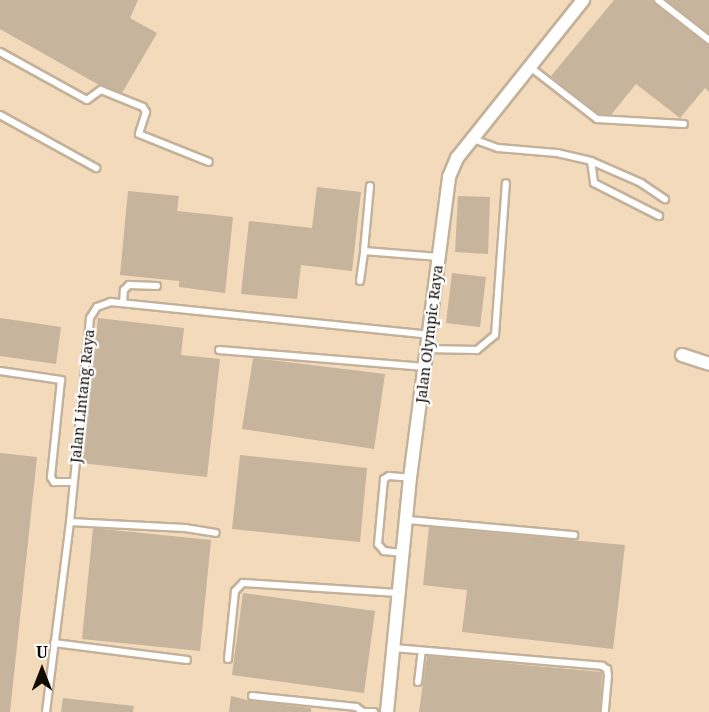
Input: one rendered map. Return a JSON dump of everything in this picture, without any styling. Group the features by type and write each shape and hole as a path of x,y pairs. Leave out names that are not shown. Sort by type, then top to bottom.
{"street":[{"name":"Jalan Olympic Raya","path":"387,712 408,520 410,478 449,177 457,158 530,67 579,1"},
{"path":"682,355 709,364"}],"lane":[{"path":"658,0 709,40"},
{"path":"0,52 87,100 101,90 143,107 146,112 139,134 209,162"},
{"path":"530,67 597,120 684,124"},
{"path":"0,115 96,168"},
{"path":"472,139 498,148 557,153 591,160 641,183 665,200"},
{"path":"591,160 594,183 659,216"},
{"path":"426,349 477,350 495,335 506,183"},
{"path":"360,282 370,186"},
{"path":"364,251 439,258"},
{"path":"123,303 124,290 129,285 157,286"},
{"name":"Jalan Lintang Raya","path":"46,712 70,522 90,318 100,304 123,303 428,335"},
{"path":"219,350 425,367"},
{"path":"0,371 61,380 51,477 54,482 73,482"},
{"path":"404,553 384,551 378,544 384,479 389,476 410,478"},
{"path":"408,520 574,534"},
{"path":"70,522 185,528 216,533"},
{"path":"228,659 235,591 243,583 399,593"},
{"path":"54,643 188,660"},
{"path":"394,648 602,666 607,669 608,675 605,712"},
{"path":"418,682 422,651"},
{"path":"252,696 356,707 362,712 374,712"}],"shaded area":[{"path":"0,0 709,0 709,712 0,712"}],"building":[{"path":"0,0 138,0 130,18 157,33 122,93 99,85 0,29"},
{"path":"614,0 653,0 709,45 709,92 705,88 680,118 636,84 611,115 599,114 551,76"},
{"path":"667,0 709,0 709,33"},
{"path":"317,187 361,192 352,271 301,265 297,299 241,294 249,221 312,228"},
{"path":"128,191 179,196 177,211 233,217 225,293 179,287 179,281 120,275"},
{"path":"458,196 490,197 488,254 455,252"},
{"path":"452,273 486,277 480,327 446,323"},
{"path":"0,318 61,327 56,364 0,356"},
{"path":"98,318 184,328 181,355 220,359 207,477 81,463"},
{"path":"253,358 385,374 374,449 242,429"},
{"path":"0,453 37,457 10,712 0,712"},
{"path":"240,455 367,468 360,542 232,529"},
{"path":"429,527 625,545 613,649 462,632 467,590 423,585"},
{"path":"93,528 211,540 200,651 82,639"},
{"path":"243,593 375,611 364,693 232,675"},
{"path":"427,656 602,672 600,712 419,712"},
{"path":"231,696 251,701 311,708 311,712 229,712"},
{"path":"63,698 134,706 133,712 61,712"}]}
